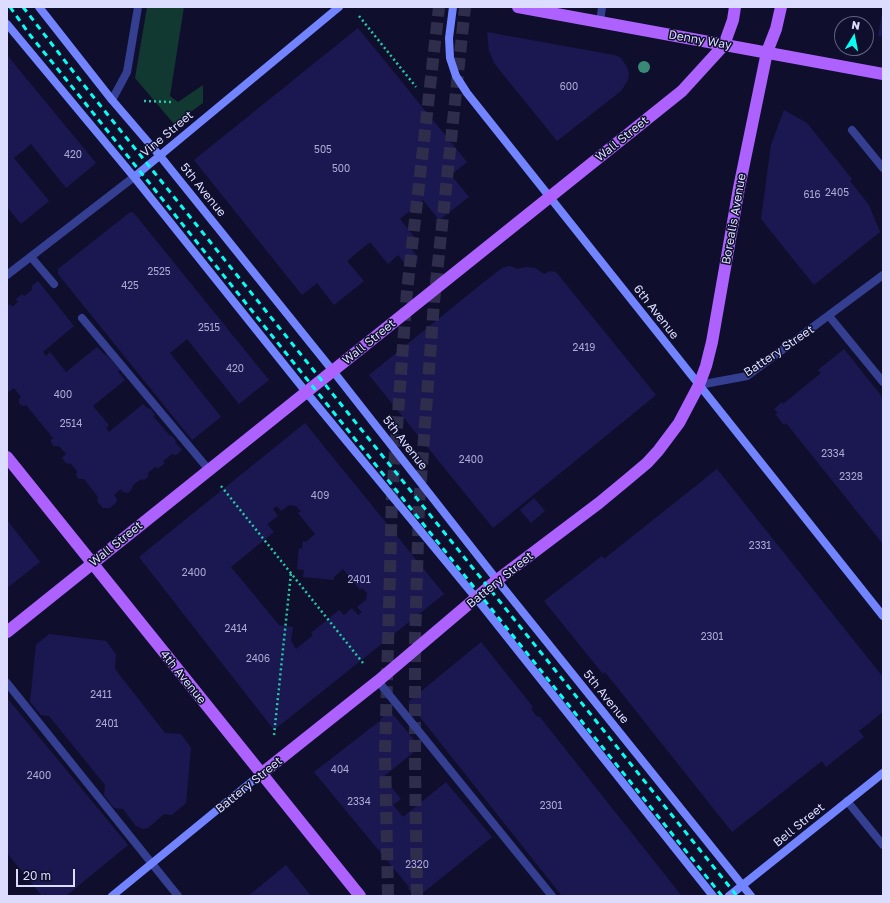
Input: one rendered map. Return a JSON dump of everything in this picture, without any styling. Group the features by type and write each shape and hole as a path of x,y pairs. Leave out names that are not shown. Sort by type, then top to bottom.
{"main road":[{"name":"5th Avenue","path":"38,7 333,371 497,580 751,896"},
{"name":"Vine Street","path":"134,177 339,7"},
{"name":"6th Avenue","path":"453,7 449,48 456,76 467,93 883,616"},
{"name":"Denny Way","path":"518,7 883,74"},
{"path":"724,45 733,20 735,7"},
{"name":"Borealis Avenue","path":"699,385 706,366 712,342 739,188 767,52 776,29 780,7"},
{"path":"7,24 134,177 306,392 476,598 713,896"},
{"name":"Wall Street","path":"7,632 682,91 724,45"},
{"name":"Battery Street","path":"112,896 261,774 378,681 497,580 599,503 647,463 679,423 699,385"},
{"name":"4th Avenue","path":"7,457 360,896"},
{"name":"Bell Street","path":"729,896 883,773"}],"street":[{"path":"112,100 127,72 138,7"},
{"path":"600,22 602,7"},
{"path":"852,130 883,168"},
{"name":"Vine Street","path":"7,276 134,177"},
{"path":"31,257 54,284"},
{"name":"Battery Street","path":"699,385 746,376 883,275"},
{"path":"829,316 883,382"},
{"path":"82,318 209,470"},
{"path":"378,681 552,896"},
{"path":"7,683 178,896"},
{"path":"848,801 883,845"}],"path":[{"path":"359,16 416,87"},
{"path":"144,101 171,102"},
{"path":"221,486 363,663"},
{"path":"274,735 291,573"}],"green space":[{"path":"147,7 184,7 170,96 178,102 203,85 203,103 174,124 135,78"}],"building":[{"path":"883,14 883,37 878,36"},
{"path":"358,28 467,162 451,175 469,197 439,220 423,200 400,219 417,240 409,246 418,257 417,264 414,267 407,266 398,255 388,264 370,242 347,261 364,281 334,305 317,283 302,295 194,160"},
{"path":"487,32 620,57 627,67 629,74 628,80 621,91 557,141 494,63 489,51"},
{"path":"7,55 96,163 66,188 31,144 14,158 49,201 21,224 7,207"},
{"path":"784,110 807,123 852,179 850,181 869,205 880,232 814,285 761,219 771,145"},
{"path":"133,212 269,380 239,404 187,339 170,353 221,417 192,440 58,274 58,269 129,213"},
{"path":"509,266 516,269 526,267 535,268 544,274 550,271 556,272 656,395 493,528 369,375 484,282 502,268"},
{"path":"38,281 74,326 43,352 46,356 50,352 66,372 97,347 105,355 106,354 120,370 118,372 125,380 93,406 109,425 106,428 109,432 143,404 148,409 150,408 155,415 153,416 170,436 171,435 182,450 176,455 172,454 163,461 165,463 159,468 155,467 148,473 148,477 144,480 141,479 133,485 128,493 123,492 121,489 114,495 117,499 116,503 110,508 103,508 97,501 98,497 84,479 79,479 76,475 77,471 71,464 66,463 62,458 66,454 59,446 53,446 51,440 53,438 26,405 21,405 19,403 19,399 21,397 14,388 9,392 7,390 7,307 10,304 12,307 18,302 16,299 22,294 24,296 32,290 32,286"},
{"path":"844,349 883,398 883,544 786,423 784,425 775,414 778,413 774,409 782,402 783,404 821,373 818,370"},
{"path":"305,423 444,594 274,730 139,557","holes":["289,505 296,506 301,511 298,513 315,534 306,542 303,541 302,549 299,548 297,569 304,570 303,577 334,580 334,577 343,569 360,590 362,588 367,593 366,600 357,607 362,612 358,615 352,608 344,615 339,610 311,633 313,635 296,649 291,641 293,627 279,625 231,567 274,532 267,524 278,516 273,509 277,506 281,511"]},
{"path":"717,469 883,677 883,712 859,731 864,737 826,767 822,761 732,832 605,672 603,674 544,601 602,556 604,559"},
{"path":"534,498 545,511 531,523 520,510"},
{"path":"7,520 40,562 7,588"},
{"path":"49,634 106,641 116,654 115,669 165,733 181,734 191,748 186,803 172,815 164,814 148,828 143,829 136,826 123,809 114,808 104,795 105,785 49,716 41,715 30,702 36,645"},
{"path":"481,642 533,707 531,709 537,717 539,716 681,895 680,896 562,896 408,702"},
{"path":"7,698 128,845 66,896 48,896 46,894 42,896 7,853"},
{"path":"390,711 420,747 383,777 401,799 393,805 403,817 446,782 492,837 419,896 414,896 408,888 409,887 314,772 381,720 380,719"},
{"path":"286,865 311,896 248,896"}],"tunnel":[{"path":"388,896 385,755 392,496 407,291 439,7"},
{"path":"417,896 415,641 419,506 434,302 465,7"}],"railway":[{"path":"10,7 30,35 722,896"},
{"path":"23,7 79,79 737,896"}]}
